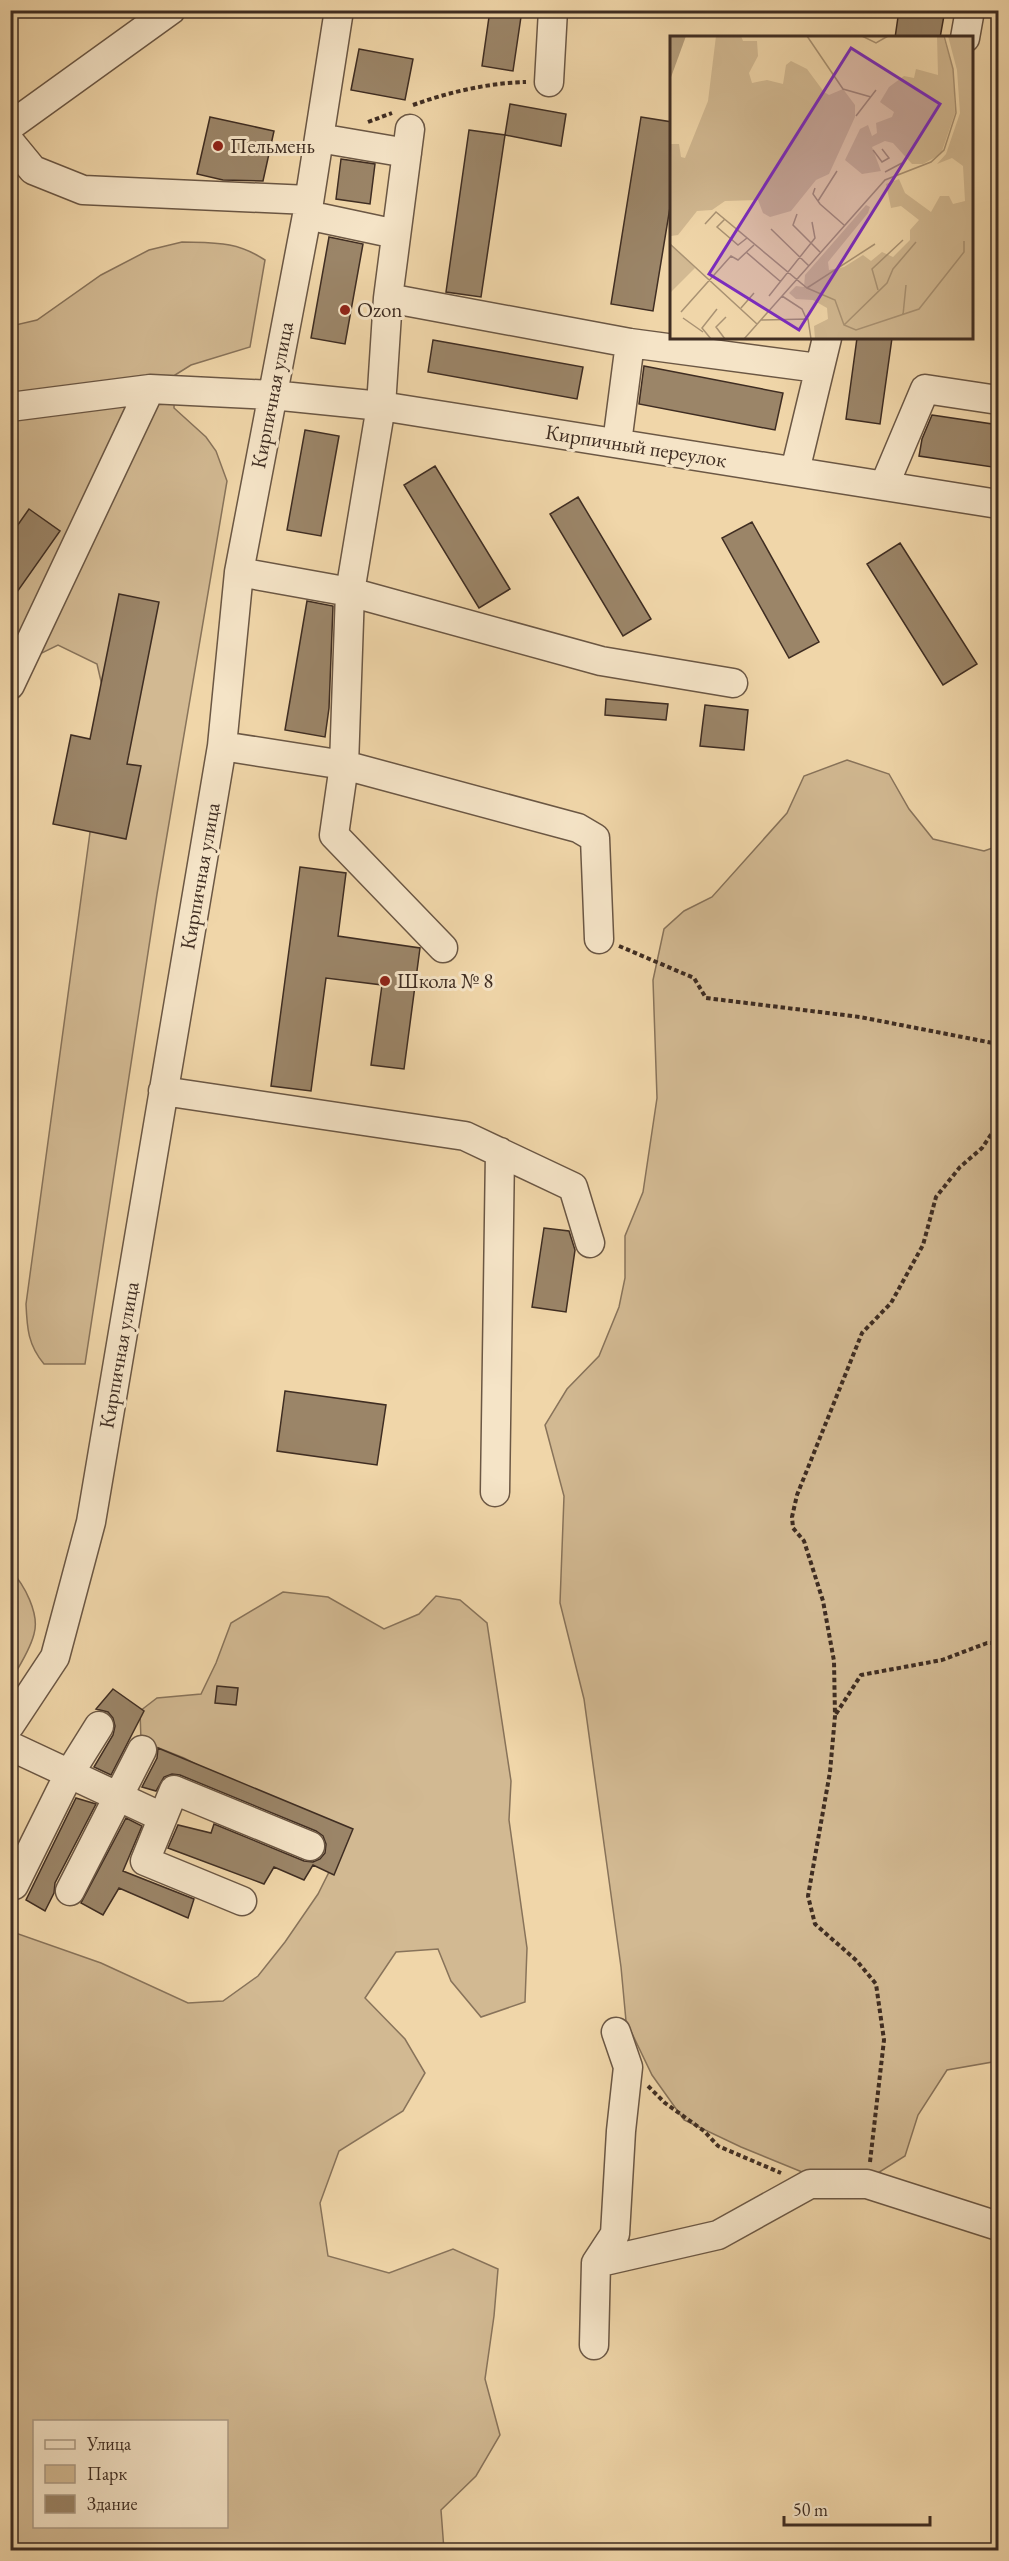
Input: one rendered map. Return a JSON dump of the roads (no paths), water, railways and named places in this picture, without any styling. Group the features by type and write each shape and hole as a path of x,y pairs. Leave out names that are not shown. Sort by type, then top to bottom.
{"street":[{"path":"10,126 171,10"},
{"name":"Кирпичная улица","path":"10,1725 56,1657 91,1522 222,746 239,572 308,207 339,10"},
{"path":"549,82 553,10"},
{"path":"965,36 970,10"},
{"path":"319,138 408,141 388,298 381,406 350,592 344,765 334,835 443,948"},
{"path":"10,142 33,170 83,190 308,207 396,234"},
{"path":"388,298 630,343 818,368"},
{"path":"795,471 827,339"},
{"path":"617,443 630,343"},
{"path":"10,685 150,389"},
{"name":"Кирпичный переулок","path":"10,407 150,389 272,395 381,406 999,504"},
{"path":"884,486 925,389 999,400"},
{"path":"239,572 350,592 601,661 733,683"},
{"path":"222,746 344,765 578,828 595,838 599,939"},
{"path":"163,1091 465,1136 573,1187 590,1243"},
{"path":"495,1492 500,1152"},
{"path":"14,1885 69,1774 99,1726"},
{"path":"10,1746 162,1817"},
{"path":"70,1891 142,1750"},
{"path":"242,1901 145,1861 174,1790 310,1846"},
{"path":"594,2345 596,2263 615,2234 621,2131 628,2067 616,2032"},
{"path":"596,2263 718,2235 810,2184 867,2184 999,2226"}],"place":[{"name":"Пельмень","path":"218,146"},
{"name":"Ozon","path":"345,310"},
{"name":"Школа № 8","path":"385,981"}]}
